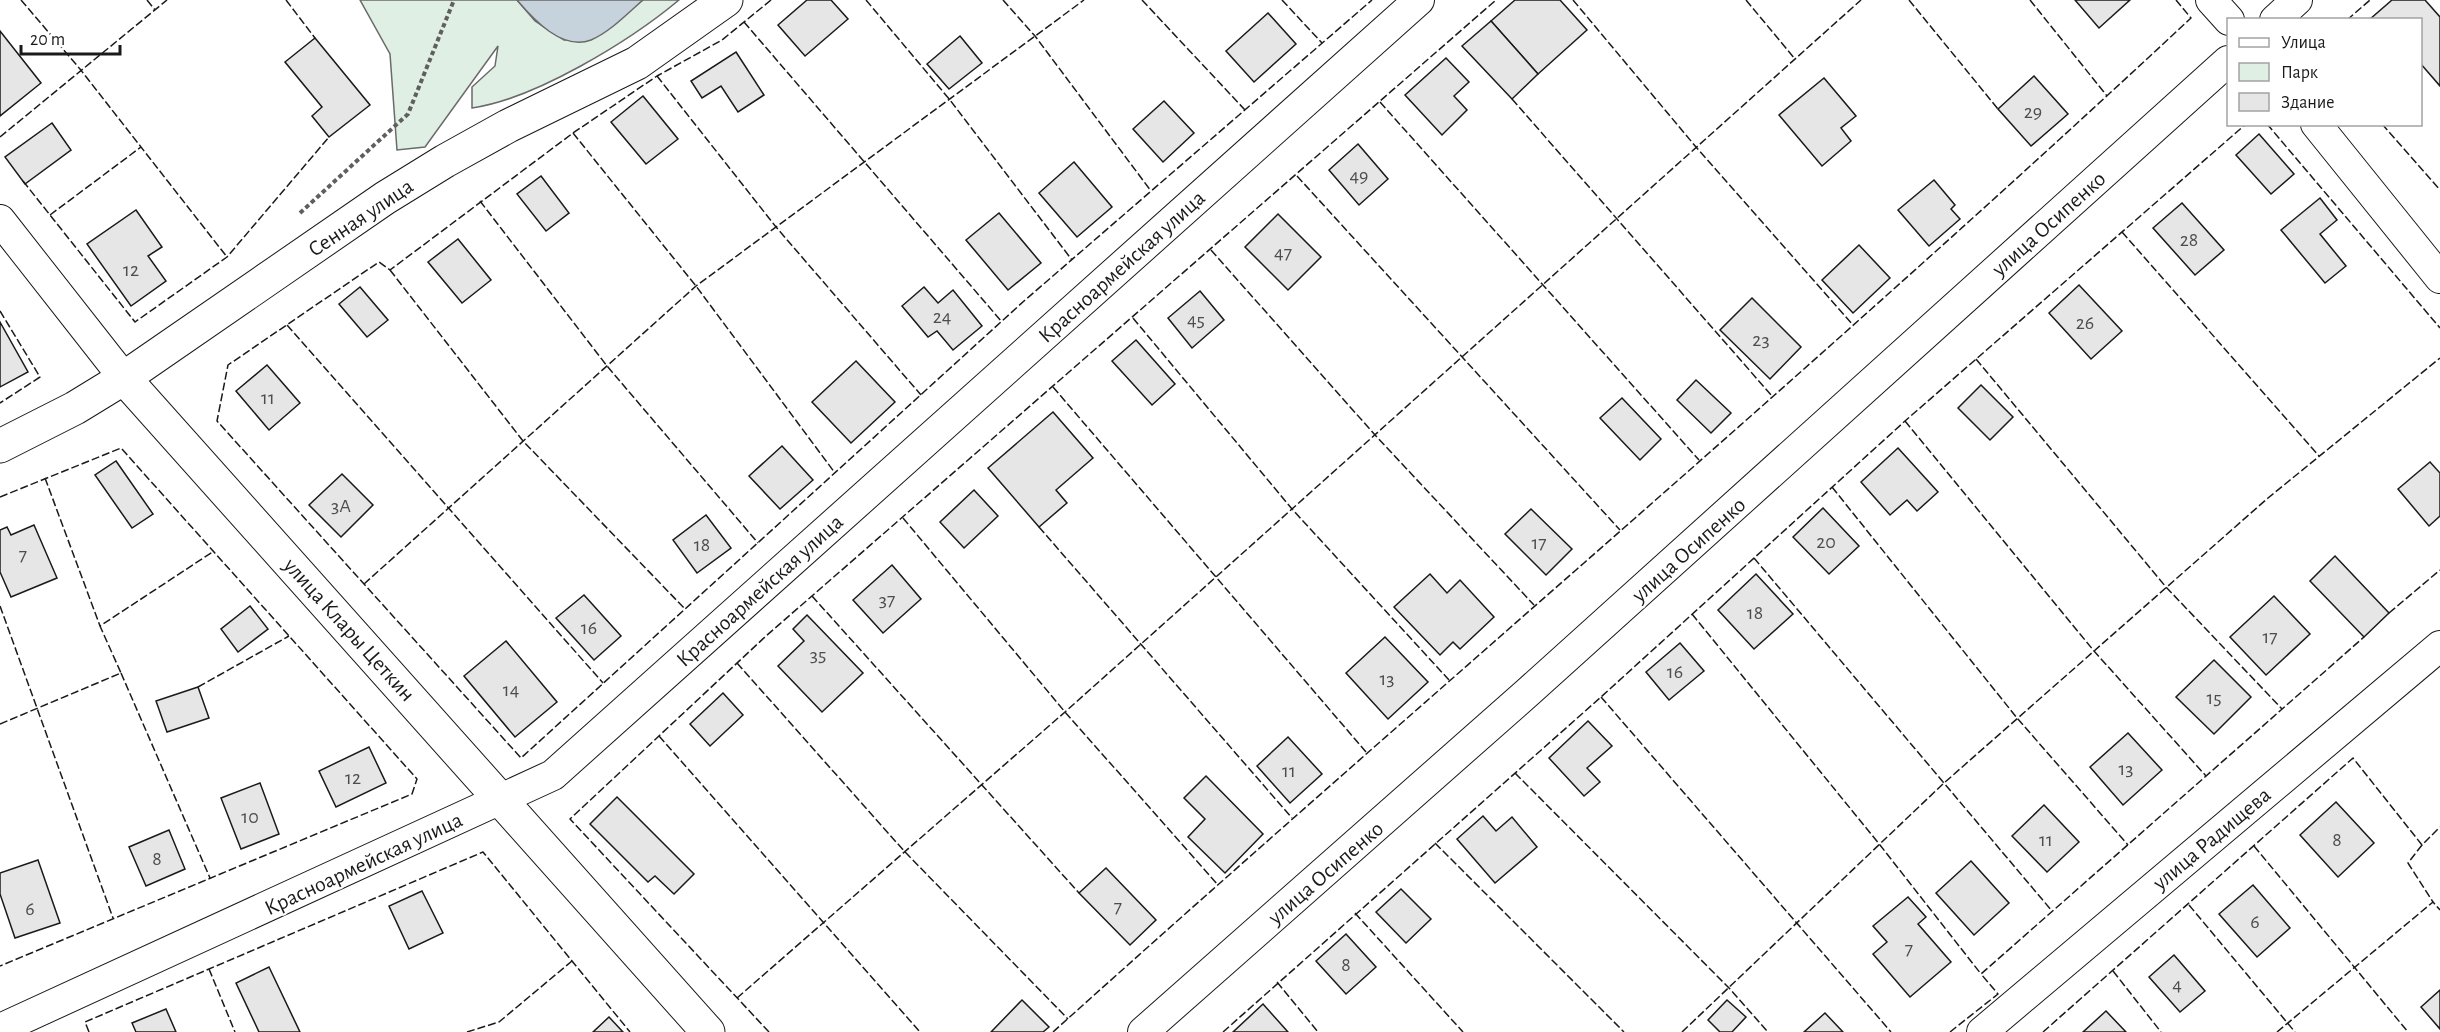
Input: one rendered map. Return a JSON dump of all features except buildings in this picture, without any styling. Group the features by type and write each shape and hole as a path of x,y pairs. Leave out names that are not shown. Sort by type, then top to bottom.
{"street":[{"name":"Сенная улица","path":"0,446 75,408 124,378 386,198 508,126 637,63 726,0"},
{"name":"Красноармейская улица","path":"0,1029 553,775 1419,0"},
{"path":"2211,0 2227,18"},
{"path":"2277,18 2297,0"},
{"name":"улица Осипенко","path":"1143,1032 1527,693 2227,63"},
{"path":"2318,126 2440,278"},
{"name":"улица Клары Цеткин","path":"0,220 124,378 708,1032"},
{"name":"улица Радищева","path":"1982,1032 2440,646"}],"path":[{"path":"295,218 408,114 454,0"}],"green space":[{"path":"360,0 517,0 535,21 564,40 590,40 643,0 679,0 635,33 581,66 524,93 472,108 472,87 495,66 498,46 425,147 397,150 390,54"}],"shaded area":[{"path":"517,0 643,0 605,32 591,40 580,42 569,41 549,31"}],"fence":[{"path":"21,0 80,69 227,257"},
{"path":"147,0 155,10"},
{"path":"0,137 167,0"},
{"path":"286,0 315,38"},
{"path":"771,0 722,40 657,76 573,133 390,270 379,262 228,365 217,421 521,758 1024,301 1372,0"},
{"path":"866,0 950,100 1072,260"},
{"path":"1003,0 1035,36 1151,191"},
{"path":"364,584 696,286 1084,0"},
{"path":"1142,0 1245,110"},
{"path":"1282,0 1322,43"},
{"path":"769,1032 570,819 766,636 1496,0"},
{"path":"1573,0 1696,147 1853,325"},
{"path":"1746,0 1795,59"},
{"path":"737,998 1065,712 1861,0"},
{"path":"1909,0 1998,109"},
{"path":"2030,0 2107,96"},
{"path":"1053,1032 1768,401 2051,147 2191,18 2176,0"},
{"path":"2349,18 2370,0"},
{"path":"744,22 1002,322"},
{"path":"657,76 776,227 921,395"},
{"path":"1512,99 1772,396"},
{"path":"1380,102 1699,460"},
{"path":"1223,1032 1601,697 1905,421 2244,126"},
{"path":"2269,126 2440,328"},
{"path":"2384,126 2440,190"},
{"path":"573,133 696,286 835,473"},
{"path":"23,181 135,322 227,257 329,137"},
{"path":"50,215 141,147"},
{"path":"1297,176 1620,530"},
{"path":"480,201 607,366 758,543"},
{"path":"2122,232 2319,456"},
{"path":"1211,250 1375,435 1534,605"},
{"path":"390,270 523,441 685,609"},
{"path":"0,311 40,377 0,403"},
{"path":"1133,318 1292,509 1449,680"},
{"path":"287,325 603,683"},
{"path":"1682,1032 1944,783 2268,498 2440,358"},
{"path":"1976,359 2166,587 2282,709"},
{"path":"1053,387 1366,752"},
{"path":"1905,421 2094,651 2206,776"},
{"path":"0,497 121,448 417,779 412,794 0,966"},
{"path":"45,478 100,626"},
{"path":"1832,487 2017,718 2128,845"},
{"path":"903,518 1065,712 1218,885"},
{"path":"1039,527 1292,818"},
{"path":"0,724 121,673 100,626 214,551"},
{"path":"1754,558 2052,911"},
{"path":"2389,613 2440,570"},
{"path":"812,596 1079,893"},
{"path":"0,606 113,918"},
{"path":"1692,614 1880,845 1981,974"},
{"path":"198,687 289,636"},
{"path":"1950,1032 1998,994 1981,974 2364,637"},
{"path":"737,663 905,852 1068,1019"},
{"path":"121,673 210,878"},
{"path":"1601,697 1891,1032"},
{"path":"659,736 920,1032"},
{"path":"2043,1032 2353,758 2422,845 2440,827"},
{"path":"1515,773 1730,989 1768,1032"},
{"path":"1435,843 1624,1032"},
{"path":"2422,845 2408,863 2433,902"},
{"path":"2254,846 2408,1032"},
{"path":"89,1032 85,1022 483,852 630,1032"},
{"path":"2277,1032 2433,902 2440,910"},
{"path":"2189,905 2295,1032"},
{"path":"1355,913 1463,1032"},
{"path":"467,1032 499,1022 572,961"},
{"path":"209,969 235,1032"},
{"path":"2113,971 2161,1032"},
{"path":"1277,982 1318,1032"}]}
